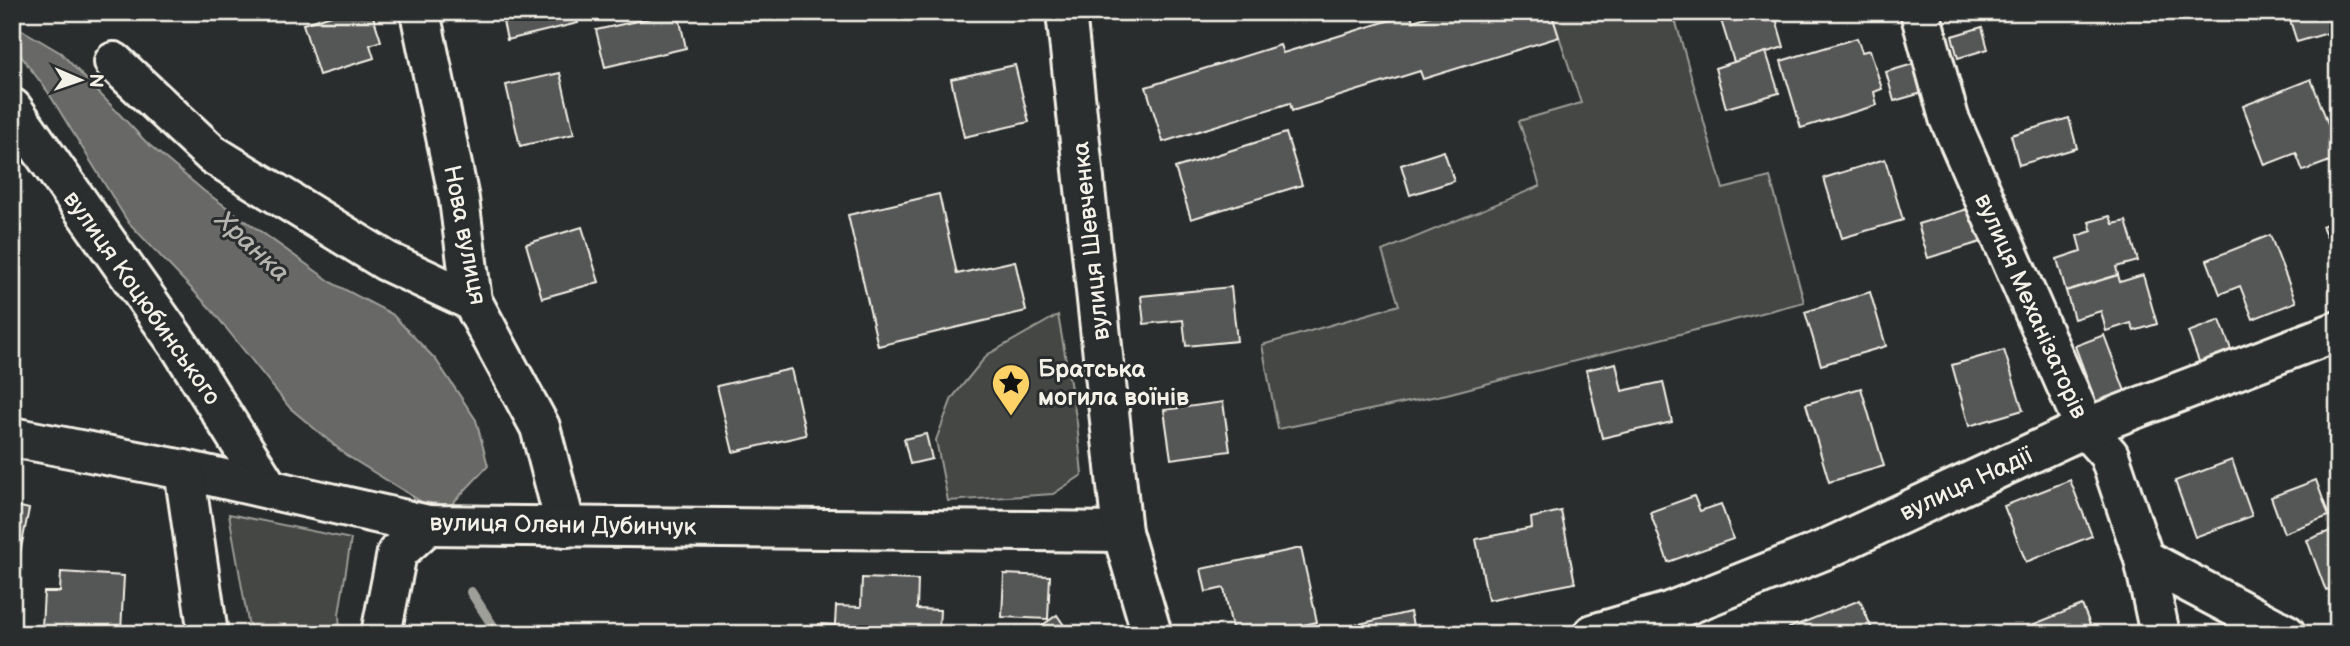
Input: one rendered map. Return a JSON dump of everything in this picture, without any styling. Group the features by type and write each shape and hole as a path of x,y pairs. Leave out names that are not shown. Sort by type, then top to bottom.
{"street":[{"name":"Нова вулиця","path":"420,12 459,200 472,301 540,427 566,527"},
{"name":"вулиця Шевченка","path":"1066,12 1122,532 1152,634"},
{"name":"вулиця Механізаторів","path":"1920,12 1949,118 2085,428 2109,455 2144,559 2161,634"},
{"path":"114,62 212,154 386,261 472,301"},
{"name":"вулиця Коцюбинського","path":"12,108 181,348 269,489"},
{"name":"вулиця Надії","path":"1593,634 1669,612 1824,550 2085,428 2338,331"},
{"name":"вулиця Олени Дубинчук","path":"12,437 184,470 428,524 1122,532"},
{"path":"184,470 208,634"},
{"path":"381,634 397,553 428,524"},
{"path":"2144,559 2287,634"}],"shaded area":[{"path":"1551,12 1673,12 1723,189 1770,177 1804,302 1447,394 1278,429 1262,345 1399,305 1382,251 1540,186 1519,121 1581,103"},
{"path":"1058,315 1077,423 1082,475 1053,494 948,501 936,440 952,398 987,355"},
{"path":"229,514 351,539 339,614 340,634 254,634 248,622"}],"water":[{"path":"12,21 17,27 61,53 147,143 204,191 334,284 392,314 436,360 476,420 488,466 451,505 422,502 346,455 290,408 210,308 128,222 48,92 12,44"}],"building":[{"path":"341,12 360,12 361,17 372,13 381,41 370,45 374,58 319,75 303,24"},
{"path":"501,12 575,12 578,23 507,40"},
{"path":"678,12 686,48 605,67 596,30"},
{"path":"1442,12 1551,12 1559,37 1423,79 1420,71 1292,111 1290,103 1163,142 1146,87 1280,45 1283,53 1410,14 1413,21"},
{"path":"1737,12 1774,12 1784,47 1734,62 1720,17"},
{"path":"2338,12 2338,30 2297,42 2288,14"},
{"path":"1982,27 1988,49 1958,58 1952,36"},
{"path":"1857,38 1862,52 1870,50 1882,89 1874,92 1877,105 1801,128 1781,61"},
{"path":"1766,52 1779,93 1726,108 1715,68"},
{"path":"1920,62 1929,91 1894,101 1886,72"},
{"path":"1015,65 1029,122 964,137 951,79"},
{"path":"560,73 574,134 520,146 506,85"},
{"path":"2311,79 2338,150 2338,158 2303,171 2296,153 2265,165 2243,106"},
{"path":"2069,118 2077,148 2019,165 2011,135"},
{"path":"1286,133 1302,185 1191,219 1175,168"},
{"path":"1444,151 1454,181 1410,195 1401,165"},
{"path":"1885,159 1903,220 1842,238 1824,178"},
{"path":"939,194 957,274 1015,261 1026,311 878,346 848,215"},
{"path":"1971,208 1981,242 1928,258 1918,224"},
{"path":"2110,216 2113,224 2126,221 2138,261 2116,267 2118,275 2066,291 2057,259 2081,251 2077,236 2092,231 2089,222"},
{"path":"2338,219 2338,262 2322,226"},
{"path":"582,227 599,282 542,298 526,244"},
{"path":"2270,235 2296,302 2253,319 2240,286 2220,294 2207,260"},
{"path":"2118,275 2120,282 2143,275 2157,324 2134,331 2131,323 2106,331 2101,311 2074,319 2066,291"},
{"path":"1231,287 1237,341 1186,346 1183,320 1144,324 1141,296"},
{"path":"1870,292 1886,346 1821,365 1805,312"},
{"path":"2220,320 2232,352 2200,364 2188,332"},
{"path":"2104,335 2126,394 2097,405 2075,346"},
{"path":"2004,350 2023,410 1969,426 1952,365"},
{"path":"1616,363 1622,391 1663,382 1672,422 1602,438 1586,370"},
{"path":"791,369 806,435 733,452 717,386"},
{"path":"1861,388 1884,466 1829,482 1806,404"},
{"path":"1223,402 1230,451 1171,459 1164,410"},
{"path":"926,434 932,459 910,464 904,439"},
{"path":"2232,460 2252,516 2195,537 2175,481"},
{"path":"2070,480 2092,536 2026,562 2004,506"},
{"path":"2316,480 2329,516 2284,533 2271,497"},
{"path":"1694,496 1700,511 1721,504 1733,539 1668,562 1650,512"},
{"path":"12,505 29,509 19,558 12,557"},
{"path":"1561,511 1575,583 1488,600 1476,539 1532,528 1531,518"},
{"path":"2338,528 2338,586 2326,591 2307,540"},
{"path":"1301,548 1317,622 1261,634 1233,634 1224,588 1206,592 1201,569"},
{"path":"61,572 124,576 121,631 42,627 44,592 60,592"},
{"path":"1004,574 1050,576 1048,619 1002,617"},
{"path":"862,578 918,580 917,609 940,610 939,629 956,630 956,634 818,634 819,624 835,625 836,606 861,607"},
{"path":"1860,600 1874,634 1792,634 1789,628"},
{"path":"2082,605 2094,634 2026,634 2024,628"},
{"path":"1410,612 1415,634 1317,634"},
{"path":"1057,615 1070,634 1030,634"}],"waterway":[{"name":"Хранка","path":"471,592 498,634"}],"place":[{"name":"Братська могила воїнів","path":"1011,417"}]}
